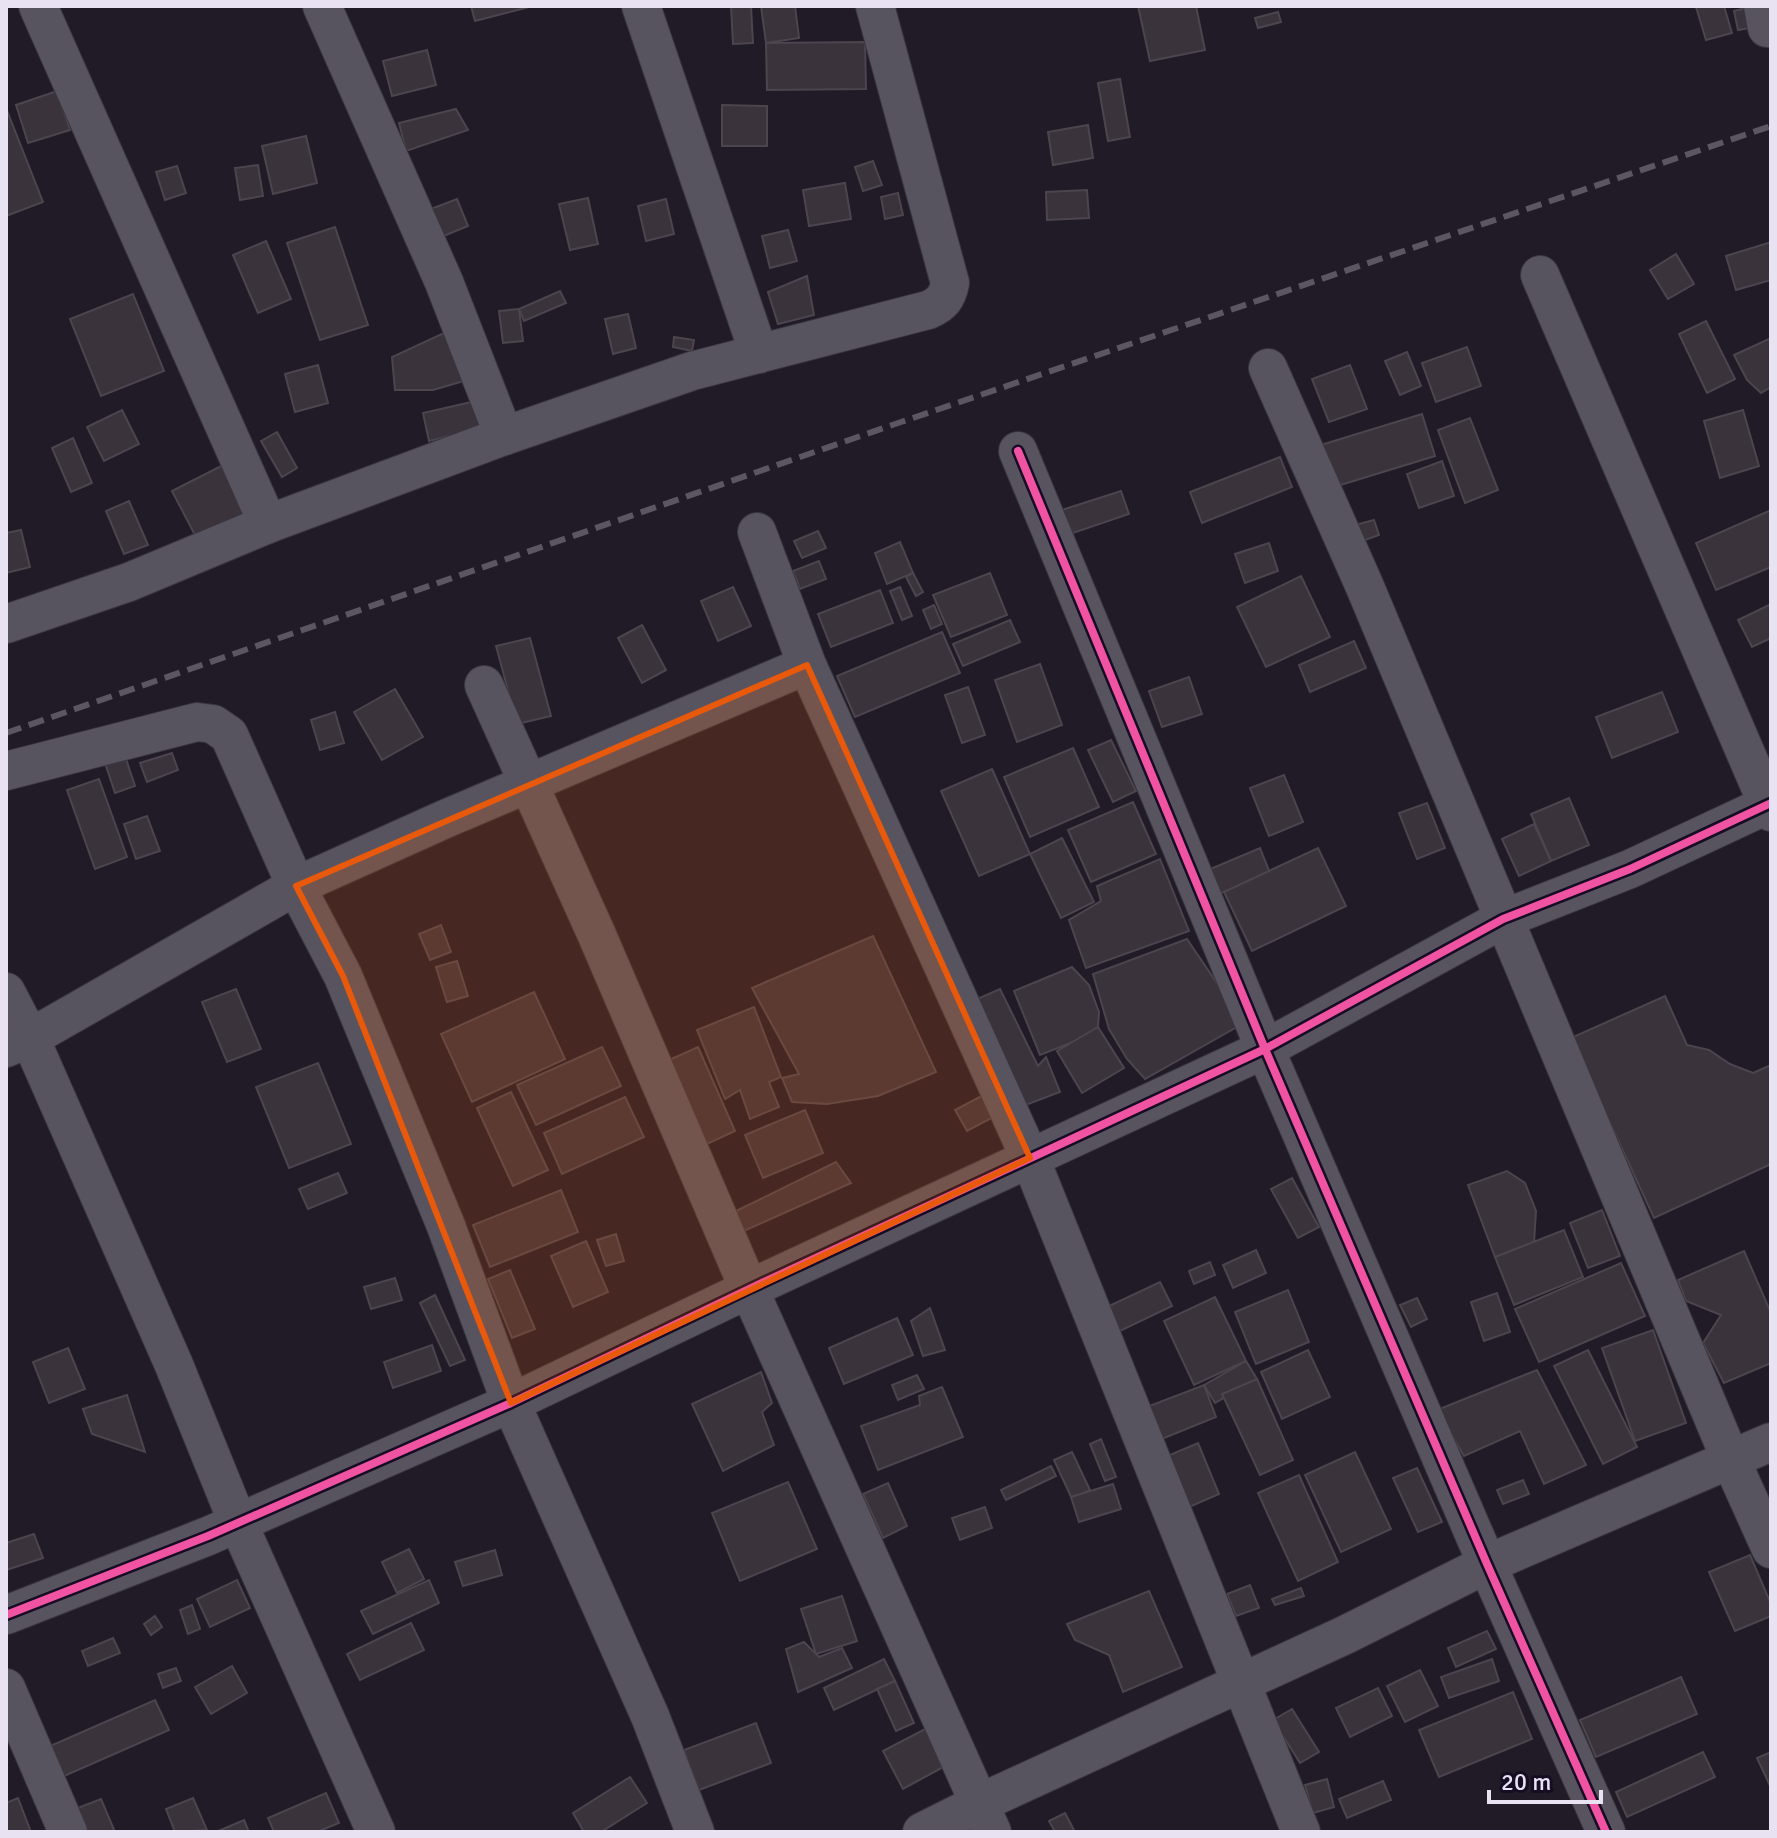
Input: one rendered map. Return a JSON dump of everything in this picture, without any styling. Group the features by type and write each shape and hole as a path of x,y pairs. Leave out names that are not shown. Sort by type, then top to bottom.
{"street":[{"path":"38,6 268,524"},
{"path":"322,6 444,282 504,436"},
{"path":"641,6 759,354"},
{"path":"6,624 129,582 268,524 504,436 692,371 928,310 940,304 948,296 950,283 875,6"},
{"path":"6,1615 238,1523 511,1403 1265,1049 1503,919 1630,869 1770,806 1540,275"},
{"path":"1268,368 1365,587 1771,1549"},
{"path":"1018,451 1265,1049 1606,1832"},
{"path":"757,532 807,665 1030,1158 1301,1832"},
{"path":"18,1043 296,886 807,665"},
{"path":"484,685 596,933 749,1289 986,1817"},
{"path":"6,771 197,722 213,724 229,735 296,886 343,976 446,1226 511,1403 650,1716 695,1832"},
{"path":"6,992 18,1043 174,1365 238,1523 376,1832"},
{"path":"922,1832 986,1817 1239,1682 1345,1635 1487,1564 1771,1442"},
{"path":"6,1688 68,1832"}],"highlighted area":[{"path":"807,665 1030,1158 511,1403 343,976 296,886"}],"building":[{"path":"471,6 533,6 475,21"},
{"path":"731,6 751,6 753,43 733,44"},
{"path":"761,6 795,6 799,38 766,43"},
{"path":"1138,6 1196,6 1205,50 1150,61"},
{"path":"1724,6 1732,33 1706,40 1696,7"},
{"path":"1746,8 1750,28 1738,30 1734,11"},
{"path":"1278,12 1281,22 1258,28 1255,18"},
{"path":"865,42 866,89 767,90 766,43"},
{"path":"427,50 436,85 392,96 383,61"},
{"path":"1120,79 1130,137 1108,141 1098,83"},
{"path":"57,91 70,130 28,143 16,105"},
{"path":"722,105 767,106 767,146 722,146"},
{"path":"6,108 43,202 6,216"},
{"path":"456,109 468,130 406,151 399,123"},
{"path":"1088,125 1093,158 1053,165 1048,132"},
{"path":"306,136 317,183 273,194 262,146"},
{"path":"873,161 882,185 863,191 855,167"},
{"path":"258,165 263,196 240,200 235,168"},
{"path":"177,166 186,193 165,200 156,172"},
{"path":"845,183 851,219 809,226 803,190"},
{"path":"1087,190 1089,218 1047,220 1046,192"},
{"path":"898,193 903,215 885,219 881,197"},
{"path":"588,198 598,244 570,250 559,204"},
{"path":"457,199 468,226 439,238 428,210"},
{"path":"666,199 674,234 646,241 638,206"},
{"path":"335,227 368,325 320,340 287,243"},
{"path":"788,230 797,261 770,268 762,236"},
{"path":"266,241 291,299 258,313 233,255"},
{"path":"1771,242 1771,280 1736,290 1726,256"},
{"path":"1676,254 1694,284 1668,299 1650,270"},
{"path":"807,276 814,315 778,324 768,292"},
{"path":"560,291 566,303 524,321 519,309"},
{"path":"133,294 164,371 101,396 70,319"},
{"path":"519,309 523,341 503,343 499,311"},
{"path":"628,314 636,348 613,354 605,319"},
{"path":"1706,321 1735,379 1707,393 1679,334"},
{"path":"446,332 467,380 433,390 395,390 392,357"},
{"path":"674,337 694,340 692,351 673,347"},
{"path":"1771,338 1771,387 1761,393 1747,380 1734,355"},
{"path":"1467,347 1481,386 1436,402 1422,363"},
{"path":"1407,352 1421,386 1400,395 1385,361"},
{"path":"318,365 328,403 295,412 285,374"},
{"path":"1350,365 1367,409 1329,422 1312,379"},
{"path":"476,401 482,428 429,441 423,413"},
{"path":"122,410 139,444 104,461 87,427"},
{"path":"1743,410 1759,466 1720,478 1704,421"},
{"path":"1422,414 1435,456 1334,487 1321,445"},
{"path":"1470,418 1498,490 1465,503 1438,430"},
{"path":"277,432 297,468 282,477 261,441"},
{"path":"73,438 92,483 71,492 52,448"},
{"path":"1280,457 1292,487 1202,523 1190,492"},
{"path":"1442,461 1454,496 1419,508 1407,474"},
{"path":"223,465 248,513 197,539 172,491"},
{"path":"1121,491 1129,514 1070,534 1062,510"},
{"path":"129,501 148,545 124,554 106,511"},
{"path":"1771,510 1771,567 1716,590 1696,543"},
{"path":"1374,520 1379,535 1360,542 1355,525"},
{"path":"21,530 30,567 6,573 6,533"},
{"path":"818,531 826,548 802,558 794,541"},
{"path":"900,542 913,573 887,584 875,553"},
{"path":"1269,543 1278,571 1245,583 1235,554"},
{"path":"819,561 826,579 800,589 793,571"},
{"path":"913,573 923,592 916,596 906,577"},
{"path":"990,573 1007,615 951,637 933,595"},
{"path":"1301,576 1330,637 1266,667 1237,607"},
{"path":"733,587 751,626 718,641 701,601"},
{"path":"900,587 912,616 902,620 890,591"},
{"path":"880,590 893,623 831,647 818,614"},
{"path":"1771,604 1771,638 1752,647 1738,620"},
{"path":"934,605 942,624 931,629 923,610"},
{"path":"1010,620 1020,642 963,666 953,644"},
{"path":"642,625 666,670 642,683 618,638"},
{"path":"942,632 960,673 855,717 837,676"},
{"path":"530,638 551,716 517,724 496,646"},
{"path":"1354,641 1366,668 1310,692 1299,665"},
{"path":"1040,664 1062,725 1017,742 995,680"},
{"path":"1189,677 1202,714 1162,727 1149,691"},
{"path":"968,687 985,735 962,743 945,695"},
{"path":"395,689 423,737 382,760 354,712"},
{"path":"1662,692 1678,732 1612,758 1596,717"},
{"path":"335,712 344,743 320,750 311,720"},
{"path":"1111,740 1136,791 1113,802 1088,750"},
{"path":"122,747 135,786 115,793 102,754"},
{"path":"1073,748 1099,807 1030,837 1004,777"},
{"path":"172,753 178,770 147,782 140,763"},
{"path":"992,769 1030,854 979,876 941,791"},
{"path":"1284,775 1303,822 1269,836 1250,788"},
{"path":"99,779 127,857 95,869 67,790"},
{"path":"1569,798 1589,845 1551,861 1531,814"},
{"path":"1133,802 1156,854 1091,882 1068,830"},
{"path":"1427,803 1445,848 1417,859 1399,813"},
{"path":"147,816 160,851 136,859 124,824"},
{"path":"1534,824 1551,861 1519,876 1502,839"},
{"path":"1062,838 1094,902 1061,918 1030,854"},
{"path":"1260,848 1270,873 1219,894 1208,870"},
{"path":"1318,848 1346,906 1252,951 1224,892"},
{"path":"1160,859 1189,931 1086,968 1069,920 1101,901 1097,886"},
{"path":"441,925 451,952 430,960 419,934"},
{"path":"873,936 936,1072 878,1096 827,1104 792,1102 782,1078 799,1074 752,988"},
{"path":"1187,939 1244,1023 1145,1079 1127,1059 1109,1029 1093,974"},
{"path":"457,961 468,996 447,1002 436,967"},
{"path":"1072,967 1089,985 1099,1012 1098,1027 1078,1040 1040,1055 1014,991"},
{"path":"236,989 261,1049 227,1062 202,1002"},
{"path":"1000,989 1038,1066 1046,1057 1060,1092 1023,1106 975,1000"},
{"path":"534,992 565,1059 472,1102 441,1034"},
{"path":"1665,996 1687,1045 1709,1050 1730,1064 1753,1073 1771,1065 1771,1164 1654,1218 1571,1038"},
{"path":"754,1007 781,1077 769,1082 779,1107 750,1119 740,1090 725,1099 697,1030"},
{"path":"1098,1027 1124,1068 1082,1093 1057,1051"},
{"path":"602,1047 621,1086 536,1125 517,1085"},
{"path":"698,1047 735,1131 707,1144 669,1060"},
{"path":"318,1063 351,1144 289,1168 256,1087"},
{"path":"511,1092 548,1170 513,1186 477,1108"},
{"path":"989,1092 1001,1113 967,1131 955,1110"},
{"path":"625,1097 644,1137 562,1174 544,1133"},
{"path":"805,1110 823,1153 763,1178 745,1135"},
{"path":"836,1162 851,1183 744,1231 736,1211"},
{"path":"1507,1171 1525,1183 1536,1211 1534,1243 1495,1257 1468,1185"},
{"path":"338,1173 347,1193 308,1209 299,1189"},
{"path":"1292,1178 1319,1227 1298,1238 1271,1189"},
{"path":"561,1190 578,1232 490,1267 473,1225"},
{"path":"1602,1210 1620,1256 1588,1268 1570,1223"},
{"path":"1564,1230 1583,1277 1514,1305 1495,1257"},
{"path":"616,1234 624,1261 606,1266 597,1240"},
{"path":"586,1241 608,1292 573,1307 551,1256"},
{"path":"1256,1250 1266,1273 1233,1288 1223,1265"},
{"path":"1744,1251 1771,1313 1771,1363 1724,1383 1703,1343 1721,1315 1686,1301 1678,1280"},
{"path":"1210,1262 1215,1275 1194,1284 1189,1271"},
{"path":"1621,1263 1645,1316 1539,1362 1515,1309"},
{"path":"510,1270 535,1329 512,1338 488,1279"},
{"path":"395,1278 402,1300 371,1309 364,1287"},
{"path":"1160,1282 1172,1306 1120,1331 1109,1306"},
{"path":"1288,1290 1309,1342 1256,1364 1235,1312"},
{"path":"1497,1293 1510,1332 1484,1341 1471,1302"},
{"path":"435,1295 465,1360 450,1366 420,1303"},
{"path":"1215,1297 1246,1361 1194,1385 1164,1321"},
{"path":"1417,1298 1427,1319 1411,1327 1400,1305"},
{"path":"930,1308 945,1350 923,1356 911,1321"},
{"path":"897,1318 913,1355 844,1384 829,1348"},
{"path":"1653,1330 1686,1423 1635,1441 1602,1348"},
{"path":"432,1345 441,1371 393,1388 384,1362"},
{"path":"68,1348 85,1389 49,1403 33,1362"},
{"path":"1308,1350 1330,1397 1282,1419 1261,1372"},
{"path":"1588,1350 1637,1447 1603,1464 1554,1366"},
{"path":"1246,1361 1257,1379 1215,1403 1204,1385"},
{"path":"1537,1370 1586,1465 1544,1484 1520,1431 1464,1456 1437,1410"},
{"path":"761,1372 772,1403 762,1412 774,1445 723,1471 692,1404"},
{"path":"917,1375 924,1389 898,1400 892,1385"},
{"path":"1257,1379 1293,1460 1260,1475 1222,1394"},
{"path":"1204,1385 1216,1417 1152,1443 1139,1410"},
{"path":"942,1387 963,1437 878,1470 861,1426 920,1405 919,1396"},
{"path":"127,1395 145,1452 92,1434 83,1409"},
{"path":"1101,1439 1116,1477 1105,1481 1090,1444"},
{"path":"1198,1443 1219,1494 1187,1508 1165,1457"},
{"path":"1072,1452 1090,1490 1072,1499 1054,1460"},
{"path":"1355,1452 1391,1529 1341,1552 1305,1475"},
{"path":"1051,1466 1056,1476 1006,1500 1001,1490"},
{"path":"1417,1468 1442,1522 1418,1532 1393,1478"},
{"path":"1299,1475 1338,1562 1298,1581 1258,1493"},
{"path":"1523,1480 1529,1494 1503,1504 1497,1490"},
{"path":"788,1482 817,1549 740,1581 712,1513"},
{"path":"888,1483 907,1526 883,1538 863,1494"},
{"path":"1113,1484 1121,1509 1079,1522 1071,1497"},
{"path":"985,1507 992,1528 960,1540 952,1518"},
{"path":"34,1534 43,1558 6,1570 6,1543"},
{"path":"409,1549 424,1579 397,1593 382,1562"},
{"path":"495,1550 502,1575 463,1586 455,1562"},
{"path":"1750,1555 1771,1604 1771,1616 1735,1631 1709,1572"},
{"path":"237,1580 250,1608 210,1627 197,1599"},
{"path":"429,1580 439,1603 373,1634 361,1611"},
{"path":"1250,1585 1259,1608 1236,1616 1227,1594"},
{"path":"1301,1588 1304,1596 1275,1605 1272,1599"},
{"path":"1149,1591 1182,1667 1123,1692 1109,1655 1075,1640 1067,1624"},
{"path":"842,1596 857,1641 816,1654 801,1609"},
{"path":"192,1605 200,1629 188,1634 180,1610"},
{"path":"155,1616 162,1627 151,1635 144,1624"},
{"path":"411,1623 424,1650 360,1680 347,1654"},
{"path":"1487,1631 1496,1649 1456,1667 1448,1648"},
{"path":"113,1638 120,1653 88,1666 82,1651"},
{"path":"804,1642 819,1657 842,1648 852,1668 798,1692 786,1649"},
{"path":"884,1659 895,1681 834,1710 824,1688"},
{"path":"1492,1659 1499,1681 1449,1698 1441,1677"},
{"path":"232,1666 247,1693 211,1714 195,1687"},
{"path":"176,1668 181,1681 163,1688 158,1674"},
{"path":"1420,1670 1438,1706 1405,1722 1387,1686"},
{"path":"1681,1677 1697,1714 1596,1757 1580,1720"},
{"path":"895,1681 914,1723 896,1731 877,1689"},
{"path":"1378,1688 1392,1716 1350,1737 1336,1708"},
{"path":"1513,1692 1532,1739 1439,1777 1419,1730"},
{"path":"155,1700 169,1730 62,1777 48,1747"},
{"path":"1292,1709 1319,1752 1300,1763 1273,1720"},
{"path":"756,1723 771,1763 699,1790 684,1750"},
{"path":"925,1729 945,1766 903,1789 883,1751"},
{"path":"1703,1752 1715,1777 1627,1817 1616,1792"},
{"path":"1771,1752 1771,1788 1757,1758"},
{"path":"630,1777 647,1803 601,1832 584,1832 573,1813"},
{"path":"1327,1779 1334,1807 1313,1813 1305,1785"},
{"path":"1383,1781 1391,1800 1347,1818 1339,1799"},
{"path":"326,1793 339,1823 317,1832 274,1832 268,1818"},
{"path":"18,1798 31,1832 6,1832 6,1803"},
{"path":"193,1798 207,1830 175,1832 166,1809"},
{"path":"101,1799 115,1832 85,1832 75,1809"},
{"path":"1065,1813 1075,1832 1055,1832 1049,1821"},
{"path":"244,1820 249,1832 216,1832"}],"railway":[{"path":"6,733 901,422 1771,126"}],"cycle path":[{"path":"1018,451 1265,1049 1606,1832"},
{"path":"6,1615 208,1536 511,1403 1265,1049 1503,919 1630,869 1771,803"}]}
